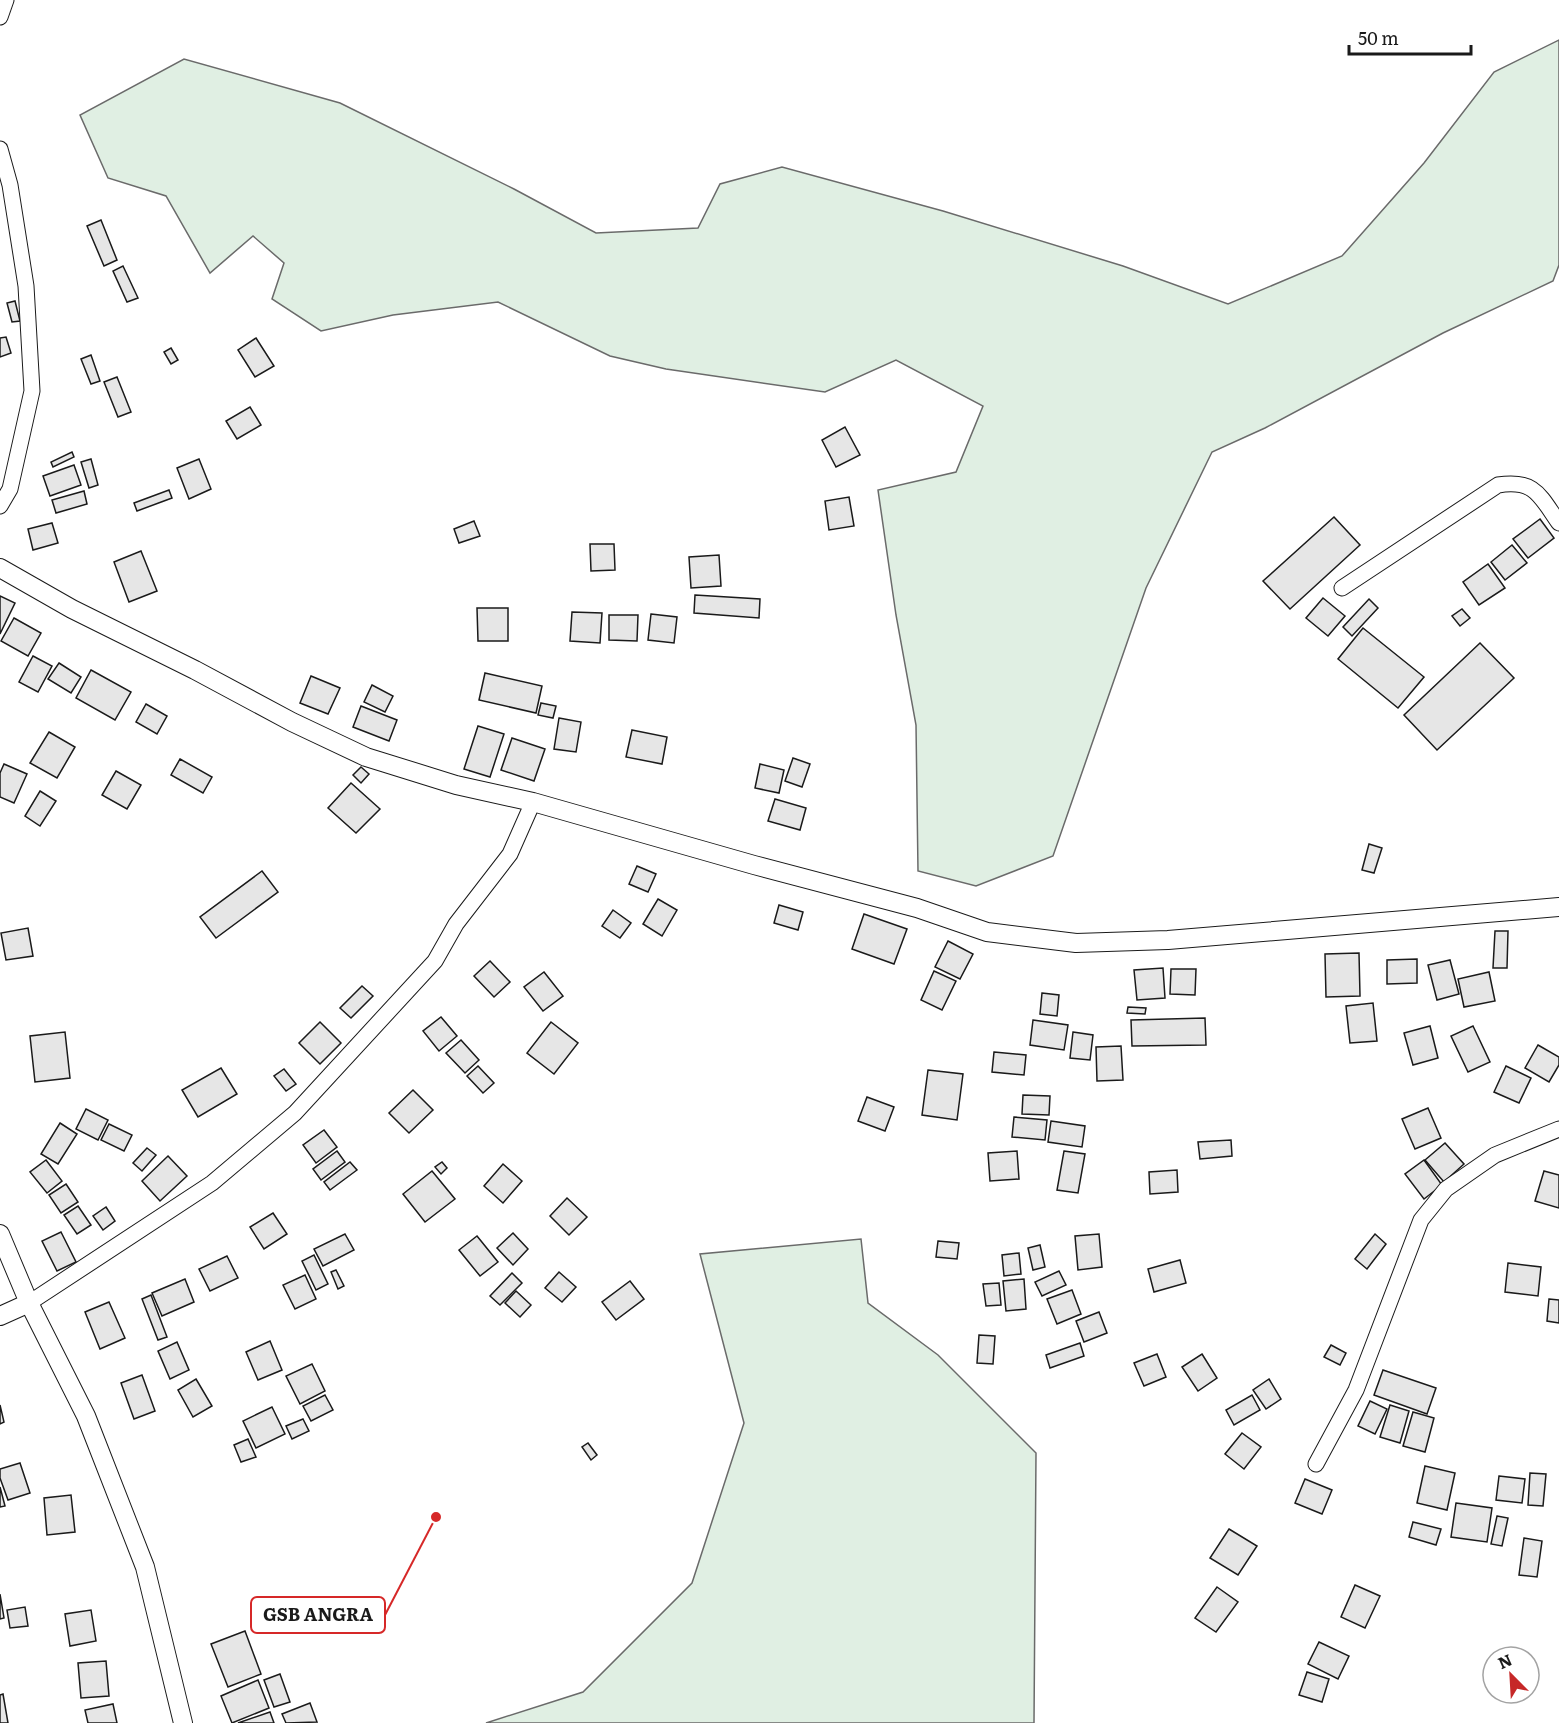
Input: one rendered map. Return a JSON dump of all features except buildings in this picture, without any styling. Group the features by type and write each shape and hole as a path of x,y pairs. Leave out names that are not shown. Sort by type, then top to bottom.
{"street":[{"path":"0,16 6,0"},
{"path":"0,149 10,185 26,286 32,391 10,489 0,506"},
{"path":"1342,588 1498,485 1515,483 1536,491 1559,523"},
{"path":"0,568 72,609 195,670 292,722 366,757 456,785 533,802 754,865 917,908 987,932 1076,943 1168,940 1559,907"},
{"path":"0,1316 29,1304 212,1183 295,1113 435,961 456,924 510,854 533,802"},
{"path":"1316,1464 1356,1390 1421,1220 1446,1189 1495,1155 1559,1129"},
{"path":"0,1234 29,1304 86,1416 145,1567 183,1723"}],"green space":[{"path":"1559,40 1559,265 1553,281 1443,333 1265,428 1212,452 1146,588 1053,856 976,886 918,871 916,725 896,615 878,490 956,472 983,406 896,360 825,392 666,369 610,356 498,302 393,315 321,331 272,299 284,263 253,236 210,273 166,196 108,178 80,115 184,59 340,103 514,189 596,233 698,228 720,184 782,167 943,211 1123,266 1228,304 1342,256 1424,163 1494,72"},
{"path":"861,1239 868,1303 938,1355 1036,1453 1034,1723 486,1723 583,1692 692,1583 744,1423 700,1254"}],"place":[{"name":"GSB ANGRA","path":"436,1517"}]}
